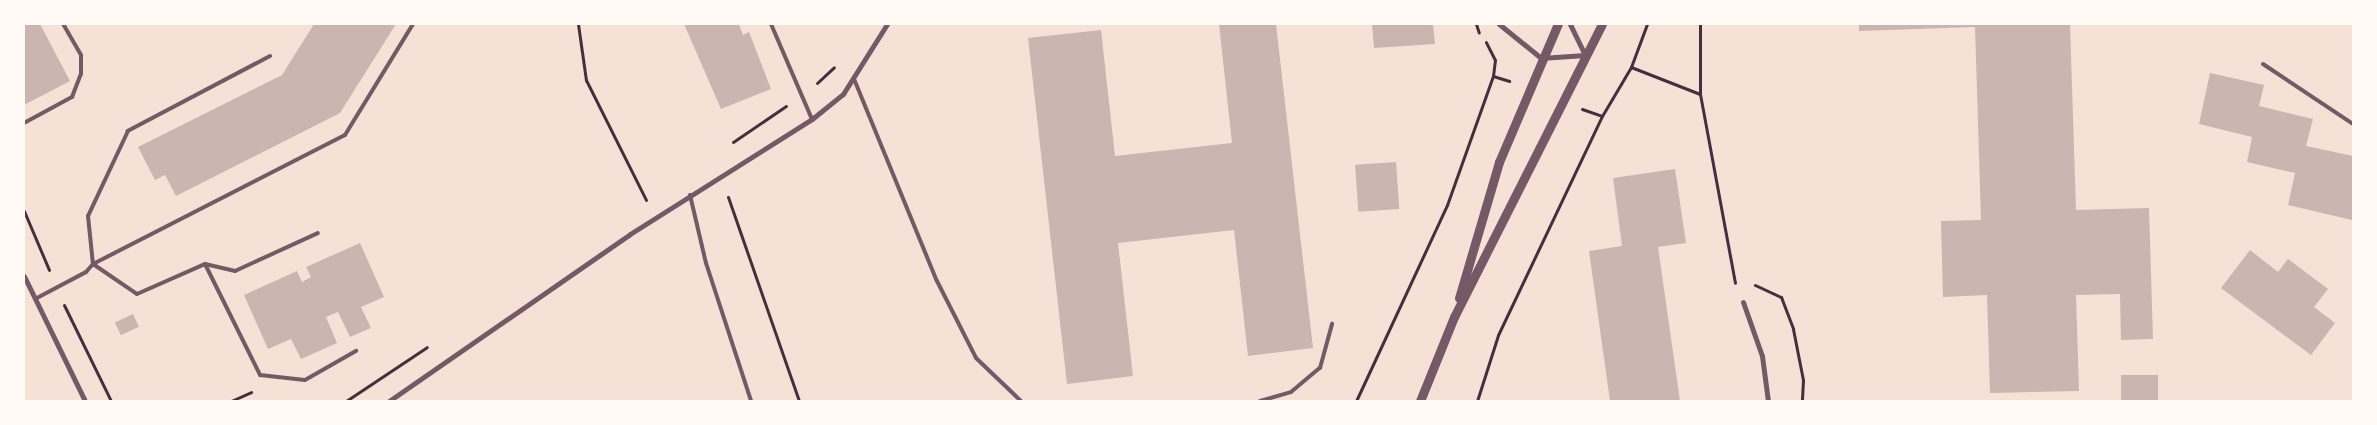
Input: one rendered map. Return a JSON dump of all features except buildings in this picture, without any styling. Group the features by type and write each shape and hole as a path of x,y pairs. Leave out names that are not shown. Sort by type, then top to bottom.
{"street":[{"path":"389,401 690,195 812,119 854,78 887,24"},
{"path":"1499,24 1541,58 1585,55"},
{"path":"1454,317 1498,162 1541,58 1558,24"},
{"path":"1570,24 1585,55"},
{"path":"1420,401 1454,317 1602,24"},
{"path":"24,276 85,401"},
{"path":"1743,302 1762,356 1768,401"}],"lane":[{"path":"24,122 72,98 81,74 81,55 63,24"},
{"path":"35,299 86,272 92,264 345,135 413,24"},
{"path":"771,24 812,119"},
{"path":"92,264 88,216 128,131 270,56"},
{"path":"2263,64 2353,124"},
{"path":"854,78 936,281 976,358 1021,401"},
{"path":"690,195 706,263 751,401"},
{"path":"92,264 137,294 205,264 235,271 318,233"},
{"path":"205,264 260,375 305,380 356,351"},
{"path":"1260,401 1291,392 1320,368 1332,324"}],"path":[{"path":"578,24 586,80 646,200"},
{"path":"1356,401 1433,243 1493,76 1495,60 1474,24"},
{"path":"1647,24 1632,67 1700,94"},
{"path":"1700,24 1700,94 1734,281 1743,302"},
{"path":"1477,401 1498,335 1602,116"},
{"path":"724,174 732,218 799,401"},
{"path":"1734,281 1763,286 1781,297 1794,330 1803,380 1802,401"}]}
